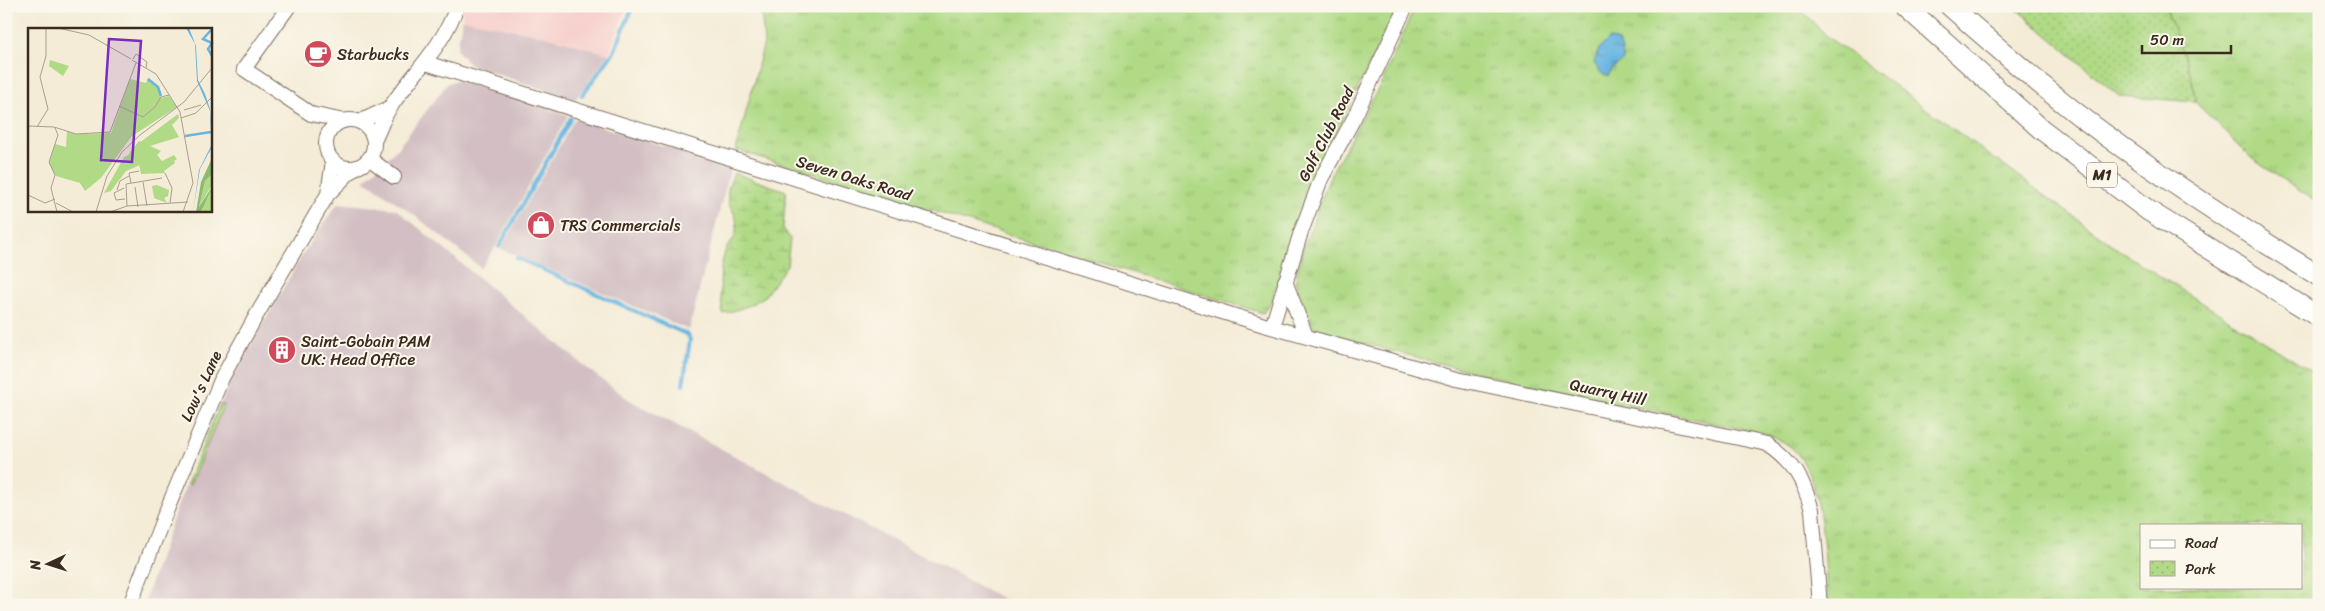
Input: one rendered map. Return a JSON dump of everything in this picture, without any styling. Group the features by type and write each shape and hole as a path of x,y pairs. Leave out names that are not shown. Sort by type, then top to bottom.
{"highway":[{"name":"M1","path":"1905,6 2041,129 2149,211 2319,317"},
{"name":"M1","path":"1950,6 2027,73 2081,116 2166,178 2319,276"}],"street":[{"path":"289,6 244,69 311,114 359,122 391,107"},
{"path":"374,141 391,107 426,63 445,34 457,6"},
{"name":"Golf Club Road","path":"1272,327 1301,232 1321,179 1354,118 1406,6"},
{"name":"Seven Oaks Road","path":"426,63 1272,327"},
{"name":"Low's Lane","path":"311,114 326,141 329,155 333,161 328,194"},
{"path":"326,141 332,129 344,121"},
{"path":"359,122 369,129 374,141 370,159 394,177"},
{"name":"Low's Lane","path":"130,605 166,510 222,378 328,194 354,168 366,163 370,159"},
{"path":"333,161 346,168 354,168"},
{"path":"1286,281 1306,336"},
{"name":"Quarry Hill","path":"1272,327 1457,379 1767,444 1790,462 1808,496 1812,510 1820,605"}],"shaded area":[{"path":"463,6 627,6 609,54 546,36 462,19"},
{"path":"462,19 546,36 609,54 575,100 470,65 457,50"},
{"path":"457,80 568,115 496,246 481,268 413,214 364,180 397,149 448,83"},
{"path":"575,119 731,166 689,330 501,249"},
{"path":"338,203 396,209 589,370 631,401 1015,605 143,605 179,502 230,382 303,254"}],"green space":[{"path":"761,6 1398,6 1309,188 1270,304 1263,313 736,150 764,43"},
{"path":"1415,6 1797,6 1829,38 2126,255 2319,376 2319,605 1828,605 1824,545 1817,500 1804,463 1793,449 1780,440 1766,434 1482,374 1370,345 1314,328 1295,282 1304,246 1331,174 1383,80"},
{"path":"2013,6 2165,6 2188,67 2195,102 2119,96"},
{"path":"2165,6 2319,6 2319,204 2251,158 2195,102 2188,67"},
{"path":"734,173 786,191 783,228 790,239 787,265 764,297 748,306 723,314 720,290 721,267 726,249 733,240 737,225 728,196 729,186"},
{"path":"220,404 224,405 190,485 187,484"}],"water":[{"path":"1609,39 1616,40 1620,45 1623,60 1613,68 1608,76 1602,74 1594,63 1599,49"}],"waterway":[{"path":"582,95 614,52 633,6"},
{"path":"499,247 571,118"},
{"path":"517,258 688,335 690,340 683,385"}],"place":[{"name":"Starbucks","path":"318,54"},
{"name":"TRS Commercials","path":"541,225"},
{"name":"Saint-Gobain PAM UK: Head Office","path":"282,350"}]}
